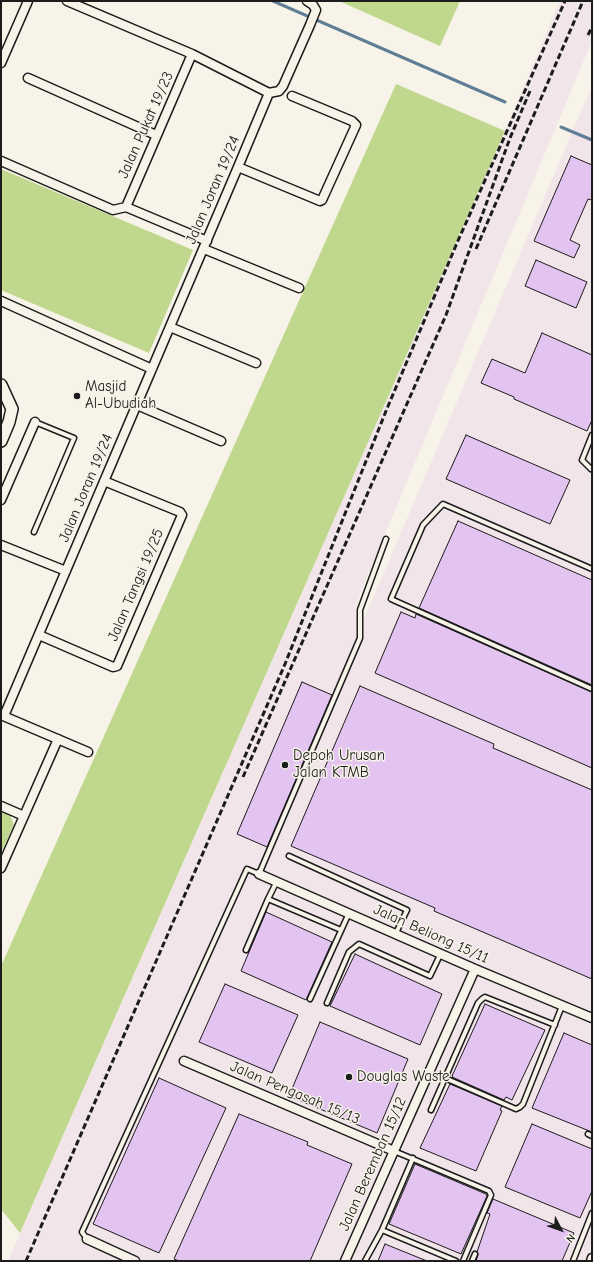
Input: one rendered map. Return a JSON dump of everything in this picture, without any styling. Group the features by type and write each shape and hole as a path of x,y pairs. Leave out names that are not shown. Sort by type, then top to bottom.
{"street":[{"path":"1,63 28,1"},
{"path":"67,1 192,54 269,92 279,91 283,86 310,25 316,10 313,5 307,1"},
{"name":"Jalan Pukat 19/23","path":"126,207 192,54"},
{"path":"28,78 156,135"},
{"name":"Jalan Joran 19/24","path":"2,716 39,635 269,92"},
{"path":"238,168 320,201 322,200 356,125 352,121 292,96"},
{"path":"1,161 113,210 126,207 299,288"},
{"path":"1,301 152,369"},
{"path":"170,327 256,363"},
{"path":"1,385 12,409 10,422 1,441"},
{"path":"137,405 221,441"},
{"path":"1,500 35,422"},
{"name":"Jalan Tangsi 19/25","path":"39,635 113,667 117,666 182,515 180,512 104,481"},
{"path":"1,545 66,571"},
{"path":"2,716 88,752"},
{"path":"1,868 58,740"},
{"path":"1,806 24,816"},
{"name":"Jalan Beliong 15/11","path":"260,874 475,969 592,1018"},
{"name":"Jalan Beremban 15/12","path":"345,1261 475,969"},
{"name":"Jalan Pengasah 15/13","path":"184,1061 394,1151"},
{"path":"87,1239 135,1261"}],"lane":[{"path":"34,532 74,438 35,422"},
{"path":"592,436 582,460 592,469"},
{"path":"592,569 443,504 423,525 391,599 592,689"},
{"path":"87,1239 82,1232 247,869 260,874 360,638 360,610 386,539"},
{"path":"289,856 406,910 396,933"},
{"path":"246,950 277,882"},
{"path":"268,899 341,930"},
{"path":"310,999 349,913"},
{"path":"328,1003 349,952 359,944 430,976 441,953"},
{"path":"431,1110 478,1003 485,997 555,1025"},
{"path":"445,1078 516,1109 520,1107 523,1104 563,1006"},
{"path":"394,1151 489,1191 491,1195 463,1261"},
{"path":"365,1261 382,1230 413,1158"},
{"path":"572,1261 592,1213"},
{"path":"587,1227 592,1229"},
{"path":"382,1230 456,1261"},
{"path":"472,1261 475,1254"}],"shaded area":[{"path":"560,1 592,1 592,41 361,591 355,612 361,626 592,86 592,1261 8,1261 505,131"}],"green space":[{"path":"339,1 460,1 440,46"},
{"path":"396,84 505,131 20,1233 1,1209 1,966"},
{"path":"1,169 193,250 149,353 1,290"},
{"path":"1,811 10,815 14,825 1,853"}],"building":[{"path":"571,156 592,165 592,200 588,199 570,240 580,245 574,258 534,241"},
{"path":"536,260 587,282 576,308 525,286"},
{"path":"542,333 592,355 592,420 587,431 481,383 492,359 525,373"},
{"path":"466,435 570,480 550,524 446,479"},
{"path":"458,521 592,580 592,685 419,608"},
{"path":"401,612 415,618 416,614 592,692 592,768 375,673"},
{"name":"Depoh Urusan Jalan KTMB","path":"302,682 332,695 267,847 237,834"},
{"path":"360,686 494,744 493,748 592,790 592,979 434,911 435,908 291,846"},
{"path":"266,912 332,942 306,1000 241,971"},
{"path":"355,954 442,994 420,1045 330,1006"},
{"path":"225,984 298,1015 272,1073 199,1042"},
{"path":"485,1004 545,1030 512,1100 506,1097 504,1100 452,1077"},
{"name":"Douglas Waste","path":"320,1022 408,1059 377,1133 289,1096"},
{"path":"564,1033 592,1045 592,1132 532,1108"},
{"path":"159,1078 226,1108 159,1253 93,1224"},
{"path":"450,1084 502,1106 500,1110 502,1111 476,1171 420,1148"},
{"path":"239,1114 308,1142 307,1145 352,1164 310,1261 179,1261 174,1259"},
{"path":"532,1124 592,1149 592,1191 580,1218 505,1187"},
{"path":"415,1164 486,1194 487,1196 461,1254 389,1224"},
{"path":"493,1199 574,1233 562,1261 476,1261 478,1255 477,1252 490,1214 487,1213"},
{"path":"385,1244 427,1261 378,1261"}],"waterway":[{"path":"273,1 505,102"},
{"path":"561,127 592,140"}],"railway":[{"path":"26,1261 285,664 386,411 457,243 565,1"},
{"path":"476,249 583,1"},
{"path":"588,35 592,27"},
{"path":"243,777 446,315 510,138 530,91"}],"place":[{"name":"Masjid Al-Ubudiah","path":"77,396"},
{"name":"Depoh Urusan Jalan KTMB","path":"285,765"},
{"name":"Douglas Waste","path":"349,1077"}]}
